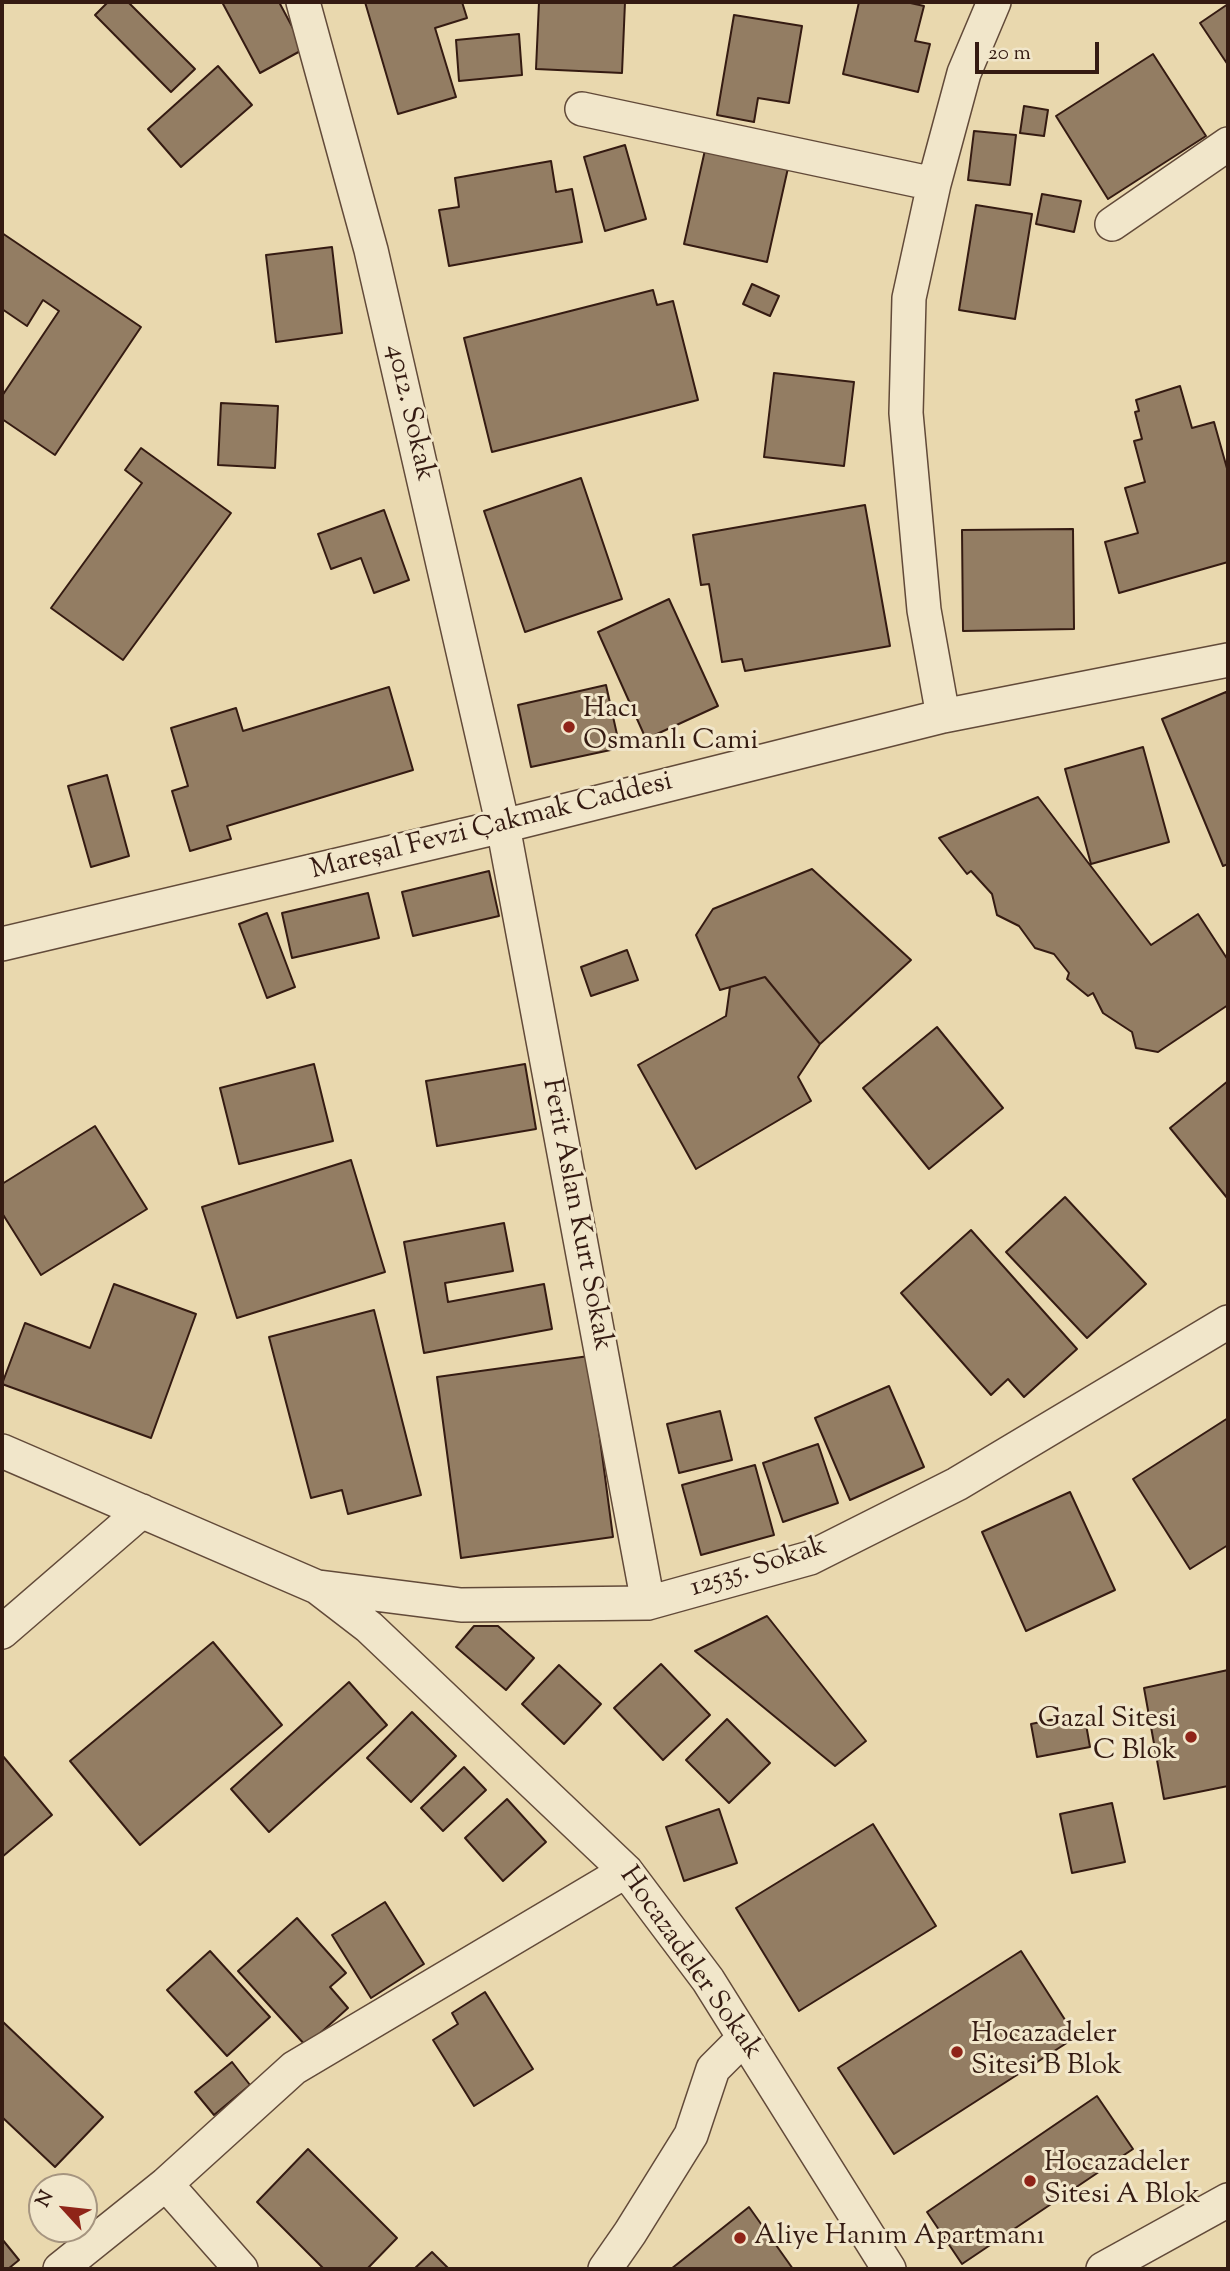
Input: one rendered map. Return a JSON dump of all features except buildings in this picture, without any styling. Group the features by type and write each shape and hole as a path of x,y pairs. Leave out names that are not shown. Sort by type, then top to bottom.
{"street":[{"name":"4012. Sokak","path":"303,2 371,250 503,826"},
{"path":"943,716 923,610 906,413 909,298 934,184 964,74 993,2"},
{"path":"582,109 934,184"},
{"path":"1112,224 1228,144"},
{"name":"Mareşal Fevzi Çakmak Caddesi","path":"2,944 503,826 943,716 1228,660"},
{"name":"Ferit Aslan Kurt Sokak","path":"503,826 648,1603"},
{"name":"12535. Sokak","path":"317,1587 461,1605 648,1603 810,1558 957,1484 1228,1322"},
{"path":"2,1451 317,1587"},
{"path":"2,1632 142,1510"},
{"name":"Hocazadeler Sokak","path":"317,1587 369,1627 626,1871 708,1980 889,2269"},
{"path":"60,2269 166,2184 294,2068 626,1871"},
{"path":"605,2269 691,2135 712,2069 744,2038"},
{"path":"166,2184 241,2269"},
{"path":"1103,2269 1228,2200"}],"place":[{"name":"Hacı Osmanlı Cami","path":"569,727"},
{"name":"Gazal Sitesi C Blok","path":"1191,1737"},
{"name":"Hocazadeler Sitesi B Blok","path":"957,2052"},
{"name":"Hocazadeler Sitesi A Blok","path":"1030,2181"},
{"name":"Aliye Hanım Apartmanı","path":"740,2238"}]}
